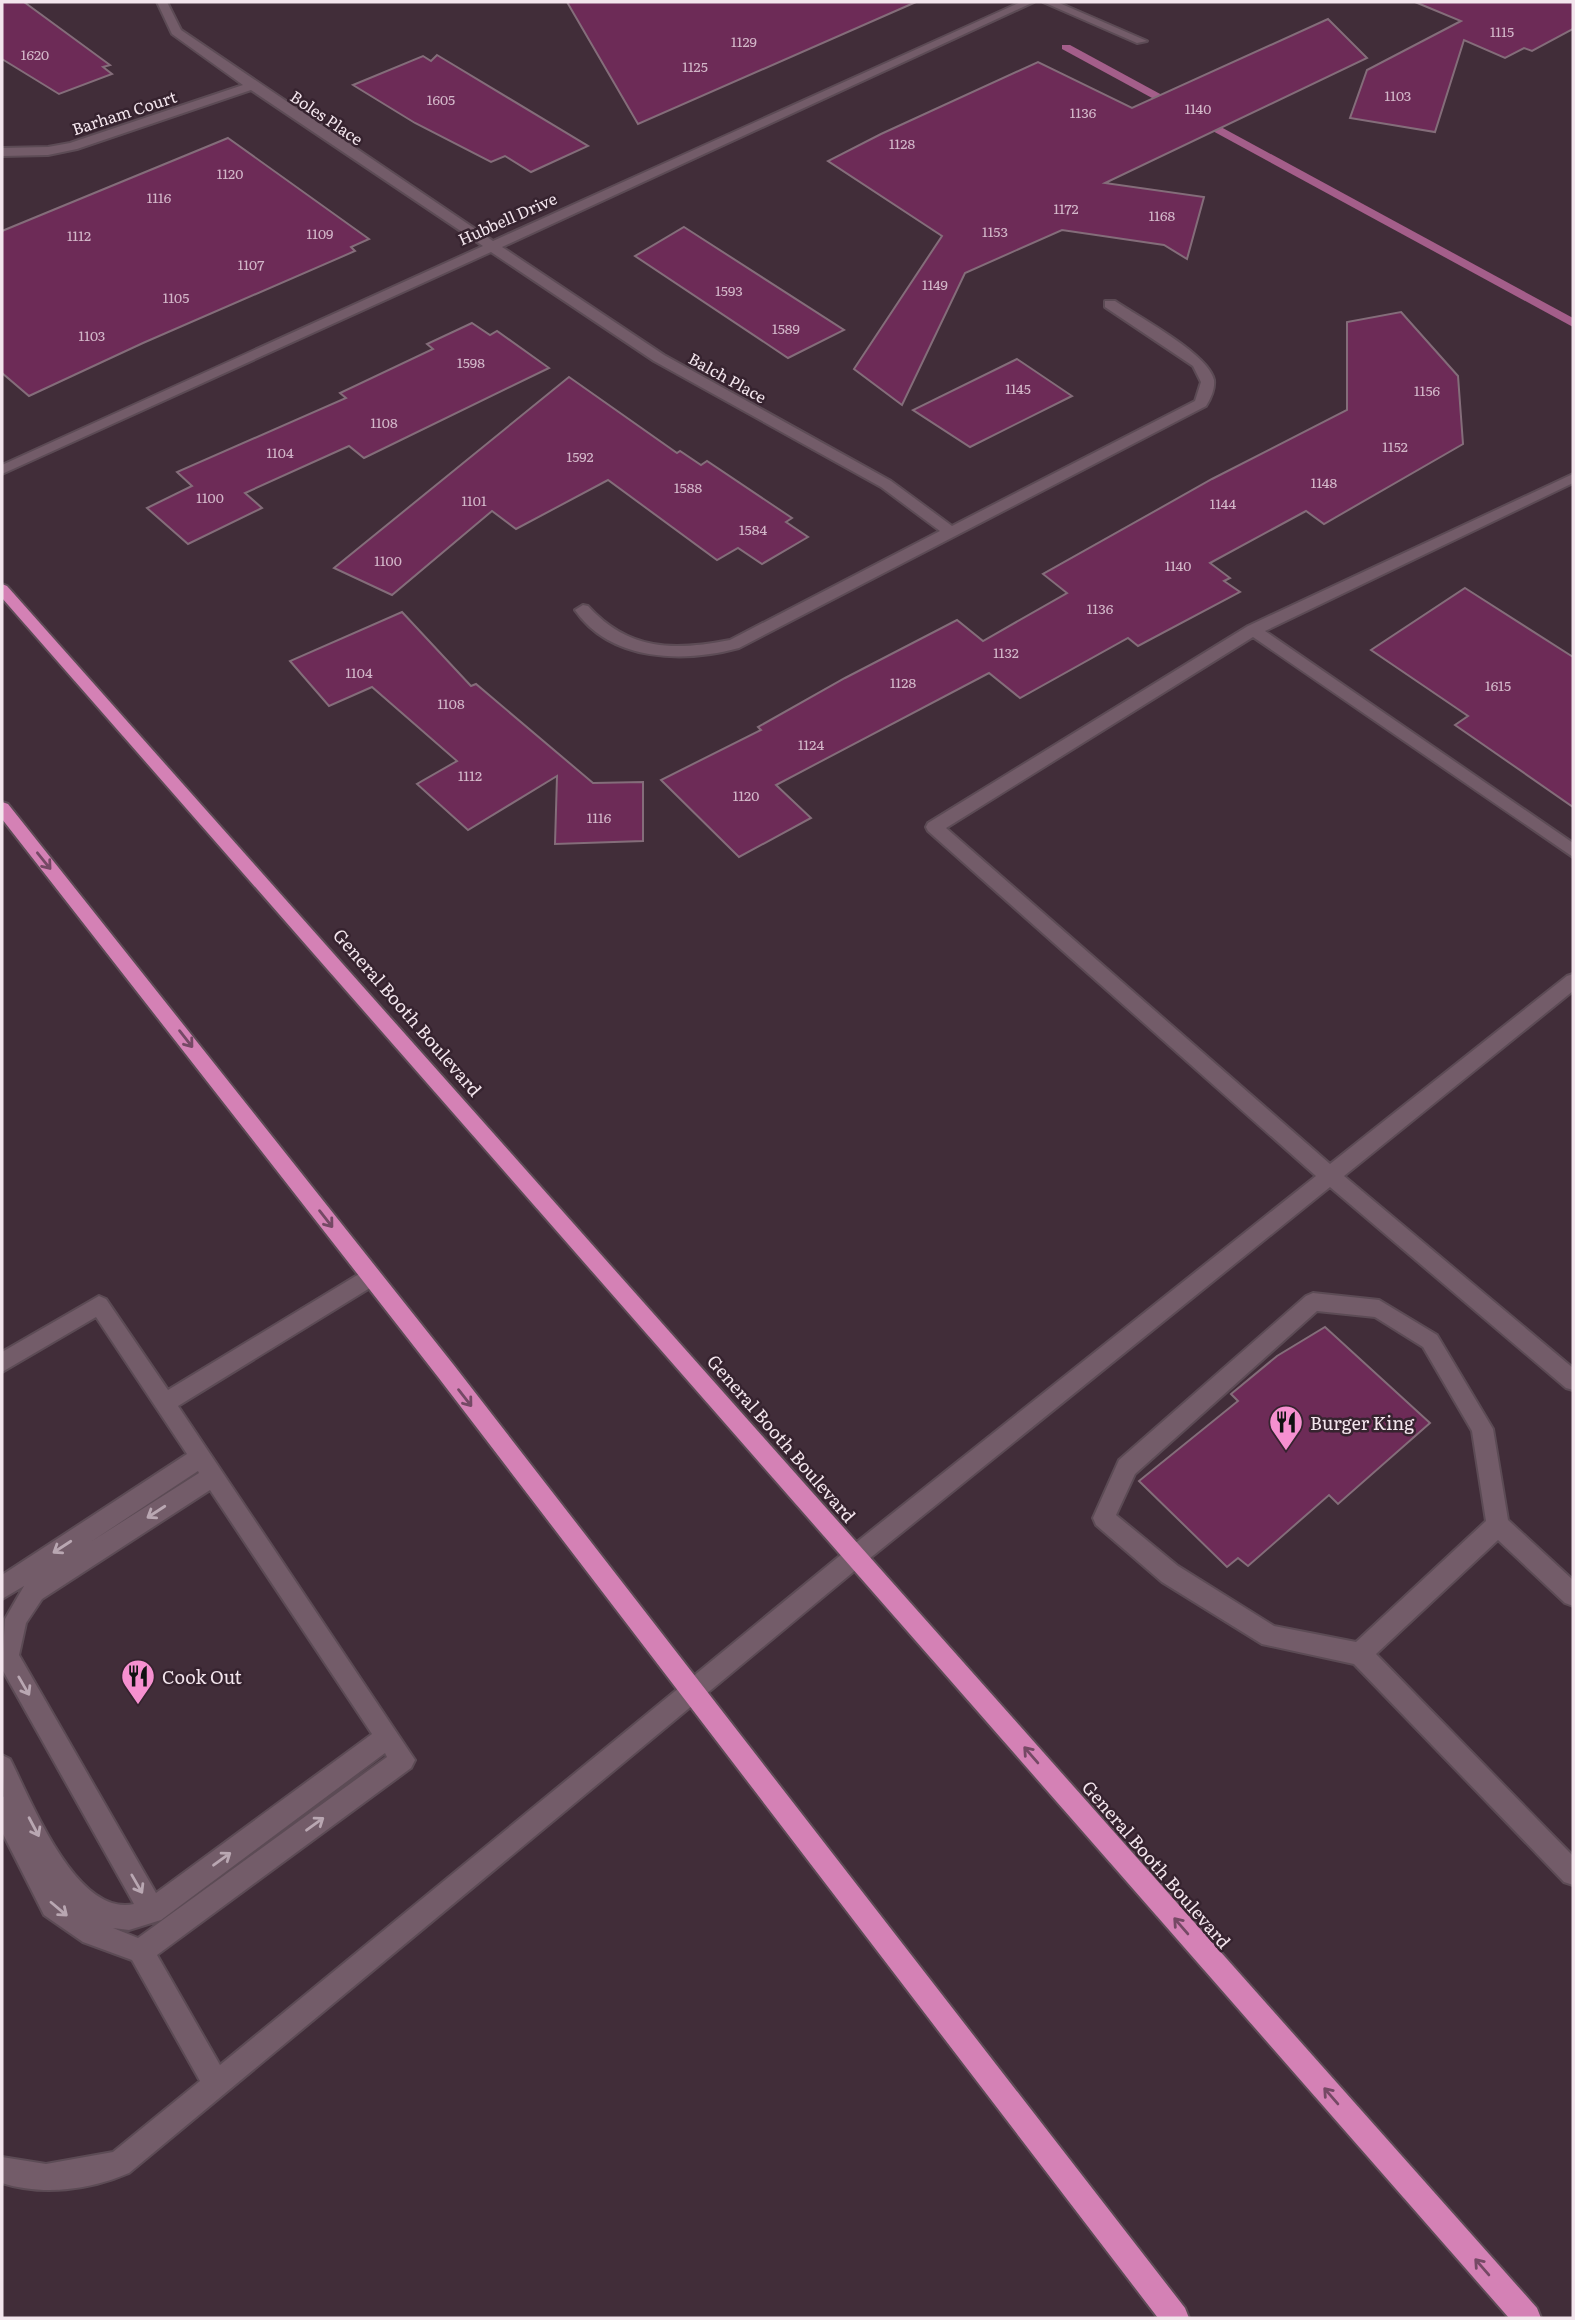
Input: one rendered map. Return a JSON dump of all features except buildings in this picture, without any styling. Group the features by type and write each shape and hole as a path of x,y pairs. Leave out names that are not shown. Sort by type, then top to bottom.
{"highway":[{"name":"General Booth Boulevard","path":"2,589 1527,2318"},
{"path":"2,808 693,1690 1175,2318"}],"street":[{"name":"Boles Place","path":"162,2 176,32 490,245"},
{"name":"Hubbell Drive","path":"2,470 490,245 1029,2"},
{"path":"1048,2 1141,41"},
{"name":"Barham Court","path":"2,152 48,151 73,146 253,86"},
{"name":"Balch Place","path":"490,245 659,358 886,484 952,533"},
{"path":"583,610 606,633 628,644 663,652 699,652 734,644 1201,403 1209,386 1207,374 1198,363 1110,304"},
{"path":"1253,630 1573,478"},
{"path":"2,2170 19,2176 69,2177 120,2164 856,1556 1573,981"},
{"path":"166,1402 371,1277"},
{"path":"1573,1595 1498,1525 1482,1429 1430,1341 1380,1309 1313,1302 1127,1467 1104,1518 1170,1574 1270,1636 1360,1654 1573,1873"},
{"path":"2,1363 99,1305 402,1760 141,1951"},
{"path":"2,1588 208,1466"},
{"path":"152,1910 7,1656 16,1619 34,1591 208,1466"},
{"path":"1360,1654 1498,1525"},
{"path":"2,1767 63,1882 89,1908 124,1918 152,1910 387,1737"},
{"path":"2,1808 52,1906 92,1933 141,1951 217,2085"}],"lane":[{"path":"1573,851 1253,630 934,827 1331,1175 1573,1381"}],"waterway":[{"path":"1066,47 1573,323"}],"place":[{"name":"Burger King","path":"1286,1452"},
{"name":"Cook Out","path":"138,1706"}]}
